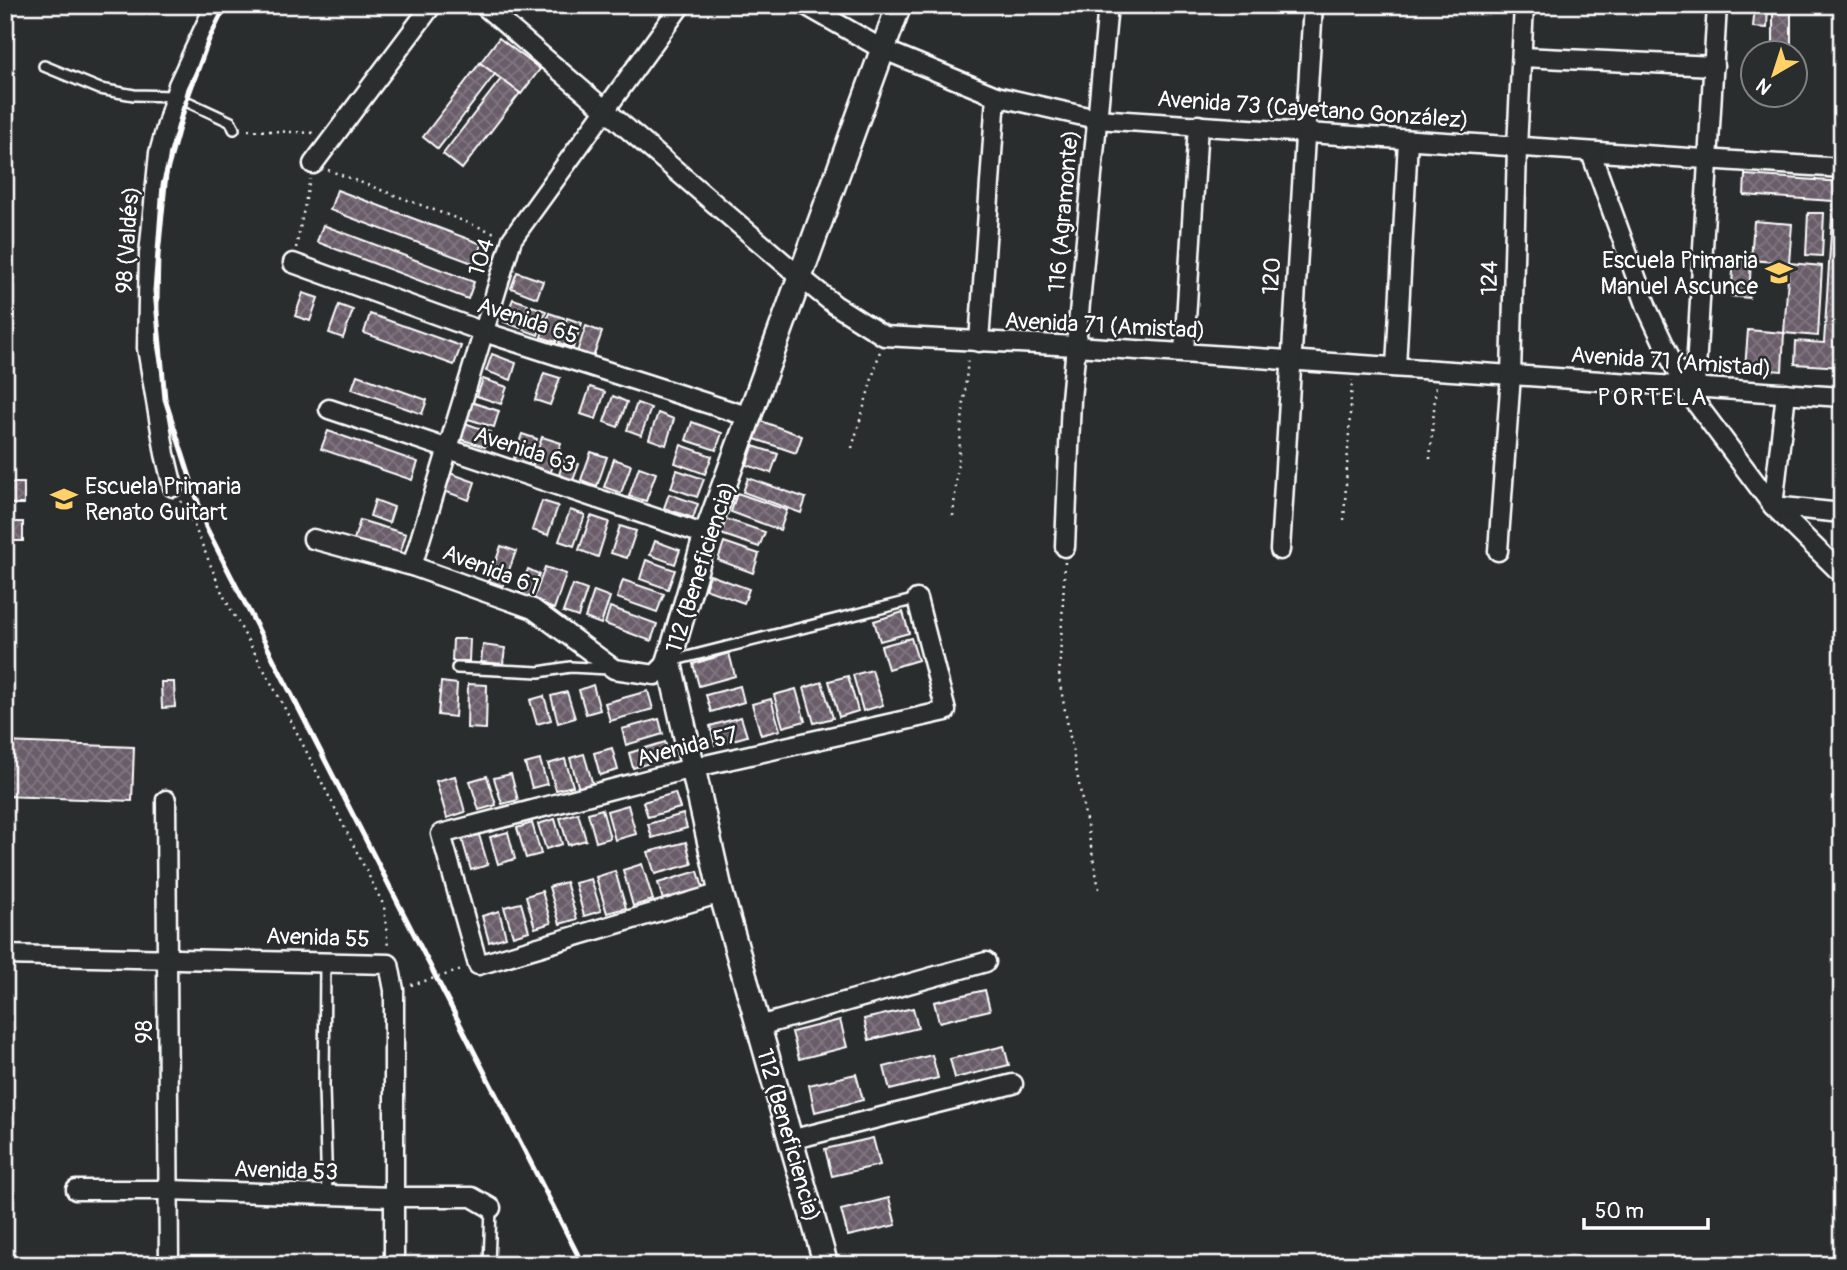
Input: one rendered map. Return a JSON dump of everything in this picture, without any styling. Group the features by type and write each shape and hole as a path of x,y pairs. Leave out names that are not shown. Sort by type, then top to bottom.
{"street":[{"name":"98 (Valdés)","path":"173,487 147,348 147,284 159,153 178,85 215,5"},
{"path":"313,164 432,5"},
{"name":"Avenida 71 (Amistad)","path":"483,5 799,276 835,305 884,336 1076,346 1842,397"},
{"name":"104","path":"412,566 512,239 681,5"},
{"name":"Avenida 73 (Cayetano González)","path":"805,5 881,49 996,96 1096,119 1842,168"},
{"name":"112 (Beneficiencia)","path":"826,1265 721,893 669,661 706,535 899,5"},
{"name":"116 (Agramonte)","path":"1065,547 1071,399 1108,5"},
{"name":"120","path":"1279,550 1313,5"},
{"name":"124","path":"1498,551 1511,375 1524,5"},
{"path":"1690,387 1717,5"},
{"path":"1522,57 1714,66"},
{"path":"974,341 996,96"},
{"path":"1184,353 1198,125"},
{"path":"1396,367 1408,140"},
{"path":"1591,153 1648,310 1690,387 1773,506 1842,574"},
{"name":"Avenida 65","path":"293,263 484,332 750,418"},
{"path":"1773,506 1786,393"},
{"name":"Avenida 63","path":"328,409 706,535"},
{"path":"1773,506 1842,513"},
{"name":"Avenida 61","path":"313,539 412,566 533,609 614,669 655,675 669,661"},
{"name":"Avenida 57","path":"478,965 441,834 692,768 946,711 917,599"},
{"name":"98","path":"166,800 169,1265"},
{"path":"478,965 721,893"},
{"name":"Avenida 55","path":"5,956 389,964 394,990 394,1265"},
{"path":"758,1026 986,962"},
{"path":"790,1140 1013,1084"},
{"name":"Avenida 53","path":"76,1190 472,1197 491,1208"}],"lane":[{"path":"44,66 100,89 134,95 175,96 231,122 234,129"},
{"name":"Avenida 61","path":"669,661 917,599"},
{"path":"457,668 539,673 570,667 614,669"},
{"path":"325,962 327,1196"},
{"path":"489,1265 491,1208"}],"path":[{"path":"234,129 335,134"},
{"path":"293,263 313,164 512,239"},
{"path":"852,448 884,336"},
{"path":"953,516 974,341"},
{"path":"1344,520 1353,365"},
{"path":"1430,459 1438,370"},
{"path":"173,487 193,523 223,595 281,701 384,906 389,964"},
{"path":"1065,547 1059,679 1100,894"},
{"path":"394,990 478,965"}],"building":[{"path":"1755,5 1768,5 1767,28 1753,27"},
{"path":"1773,5 1791,5 1791,38 1773,38"},
{"path":"499,38 540,69 521,94 480,63"},
{"path":"480,63 495,74 438,149 423,137"},
{"path":"501,79 520,93 462,169 443,154"},
{"path":"1745,175 1842,182 1842,367 1795,364 1796,341 1824,343 1833,201 1744,195"},
{"path":"337,190 482,244 475,264 330,210"},
{"path":"1808,213 1824,213 1822,256 1806,255"},
{"path":"1754,221 1792,224 1789,263 1751,260"},
{"path":"323,225 474,282 468,299 317,242"},
{"path":"1734,259 1751,260 1749,298 1731,296"},
{"path":"1789,263 1822,266 1818,336 1784,333"},
{"path":"517,272 543,281 537,298 511,288"},
{"path":"303,293 318,298 310,321 295,316"},
{"path":"513,299 528,304 520,328 504,322"},
{"path":"339,305 353,310 343,338 329,333"},
{"path":"532,306 546,311 538,335 524,330"},
{"path":"549,313 564,318 556,342 541,337"},
{"path":"370,314 461,346 454,365 364,333"},
{"path":"567,318 582,323 573,348 559,343"},
{"path":"586,326 602,332 593,357 577,352"},
{"path":"1748,330 1784,333 1782,371 1745,368"},
{"path":"492,354 516,363 511,380 486,371"},
{"path":"544,373 560,378 550,405 535,400"},
{"path":"357,375 427,400 422,414 352,389"},
{"path":"483,379 507,387 501,404 477,396"},
{"path":"590,387 605,392 596,419 581,414"},
{"path":"613,396 627,402 618,427 604,422"},
{"path":"471,402 499,411 494,427 465,418"},
{"path":"637,403 651,408 641,435 627,430"},
{"path":"658,413 674,419 666,445 649,439"},
{"path":"761,421 802,436 796,453 755,439"},
{"path":"692,422 722,433 716,450 686,440"},
{"path":"465,423 490,432 485,447 460,439"},
{"path":"328,431 418,462 412,480 321,449"},
{"path":"522,434 537,439 528,466 513,461"},
{"path":"542,437 561,443 550,474 532,467"},
{"path":"681,445 712,456 705,474 675,463"},
{"path":"753,446 778,454 771,473 747,465"},
{"path":"591,452 607,457 597,486 581,480"},
{"path":"564,459 579,464 572,483 558,478"},
{"path":"614,459 631,465 621,493 604,487"},
{"path":"639,467 656,473 646,501 629,496"},
{"path":"677,470 704,479 697,497 671,488"},
{"path":"447,472 475,482 469,500 441,490"},
{"path":"748,478 806,498 801,513 743,492"},
{"path":"5,483 24,483 24,504 5,504"},
{"path":"737,493 787,510 780,530 731,512"},
{"path":"669,494 698,504 693,518 664,508"},
{"path":"375,500 394,507 389,523 370,516"},
{"path":"542,501 558,506 548,535 532,530"},
{"path":"570,510 585,515 574,546 559,541"},
{"path":"591,516 609,522 598,557 579,550"},
{"path":"726,519 765,532 759,547 721,534"},
{"path":"360,520 406,534 398,560 352,546"},
{"path":"5,522 23,522 23,541 5,541"},
{"path":"620,526 636,531 627,558 611,553"},
{"path":"655,541 680,550 675,564 650,555"},
{"path":"724,542 759,554 753,573 718,560"},
{"path":"501,546 516,551 503,586 489,581"},
{"path":"646,560 675,570 668,589 640,579"},
{"path":"545,567 566,574 554,609 533,601"},
{"path":"528,569 539,574 531,598 519,594"},
{"path":"710,575 749,589 744,603 705,589"},
{"path":"623,580 664,594 657,612 617,598"},
{"path":"573,585 587,590 578,617 563,612"},
{"path":"594,591 610,597 601,624 585,618"},
{"path":"610,607 657,624 651,641 605,624"},
{"path":"903,612 909,633 880,641 874,621"},
{"path":"911,638 918,660 888,669 881,646"},
{"path":"453,639 470,639 469,661 452,661"},
{"path":"483,645 505,648 503,664 481,662"},
{"path":"729,653 735,676 699,686 693,664"},
{"path":"872,670 883,705 863,711 853,675"},
{"path":"848,676 858,711 839,717 829,681"},
{"path":"161,682 174,682 175,707 162,708"},
{"path":"441,682 457,684 455,717 438,715"},
{"path":"822,682 833,718 814,723 804,688"},
{"path":"468,684 487,685 486,729 467,728"},
{"path":"593,685 600,710 586,714 579,690"},
{"path":"740,686 744,702 711,712 706,695"},
{"path":"796,689 805,721 783,727 774,695"},
{"path":"648,691 653,709 610,721 605,703"},
{"path":"567,692 575,718 558,723 551,696"},
{"path":"544,696 551,720 537,724 530,700"},
{"path":"771,699 780,730 761,735 752,704"},
{"path":"741,717 747,736 715,745 710,726"},
{"path":"659,719 663,734 626,745 622,729"},
{"path":"5,742 134,747 132,801 5,796"},
{"path":"665,742 669,757 633,768 629,753"},
{"path":"612,748 618,770 600,775 594,753"},
{"path":"584,754 593,785 579,789 570,758"},
{"path":"565,759 573,786 556,790 548,764"},
{"path":"540,760 547,784 532,788 525,764"},
{"path":"511,774 518,800 502,804 494,778"},
{"path":"455,776 465,812 447,818 436,781"},
{"path":"487,776 496,805 479,810 470,781"},
{"path":"675,793 680,808 648,817 643,802"},
{"path":"628,805 636,834 615,840 607,811"},
{"path":"602,809 610,838 596,842 588,813"},
{"path":"578,813 586,840 568,845 560,818"},
{"path":"683,814 687,828 652,838 648,824"},
{"path":"555,819 562,844 546,849 538,824"},
{"path":"532,823 541,854 526,858 517,828"},
{"path":"508,832 515,859 498,864 490,837"},
{"path":"479,835 488,865 471,870 462,839"},
{"path":"686,842 692,864 655,874 648,852"},
{"path":"642,864 653,900 633,906 623,870"},
{"path":"615,871 626,908 607,913 596,877"},
{"path":"698,871 703,888 663,900 658,883"},
{"path":"591,879 601,911 584,916 575,883"},
{"path":"566,882 577,919 560,924 549,887"},
{"path":"542,891 551,923 535,928 526,896"},
{"path":"521,903 529,931 513,936 504,907"},
{"path":"499,911 506,937 489,942 482,916"},
{"path":"985,990 990,1010 939,1022 934,1002"},
{"path":"913,1008 918,1028 869,1040 864,1019"},
{"path":"840,1020 847,1047 799,1059 792,1032"},
{"path":"1004,1046 1009,1065 955,1078 950,1059"},
{"path":"932,1055 938,1078 890,1090 884,1067"},
{"path":"856,1074 863,1100 815,1112 809,1085"},
{"path":"873,1138 880,1165 832,1176 825,1149"},
{"path":"889,1198 896,1225 848,1236 841,1210"}],"railway":[{"path":"226,5 209,39 186,102 163,185 155,291 165,399 206,527 583,1265"}],"place":[{"name":"Escuela Primaria Manuel Ascunce","path":"1779,273"},
{"name":"Escuela Primaria Renato Guitart","path":"64,499"}],"district":[{"name":"PORTELA","path":"1653,397"}]}
